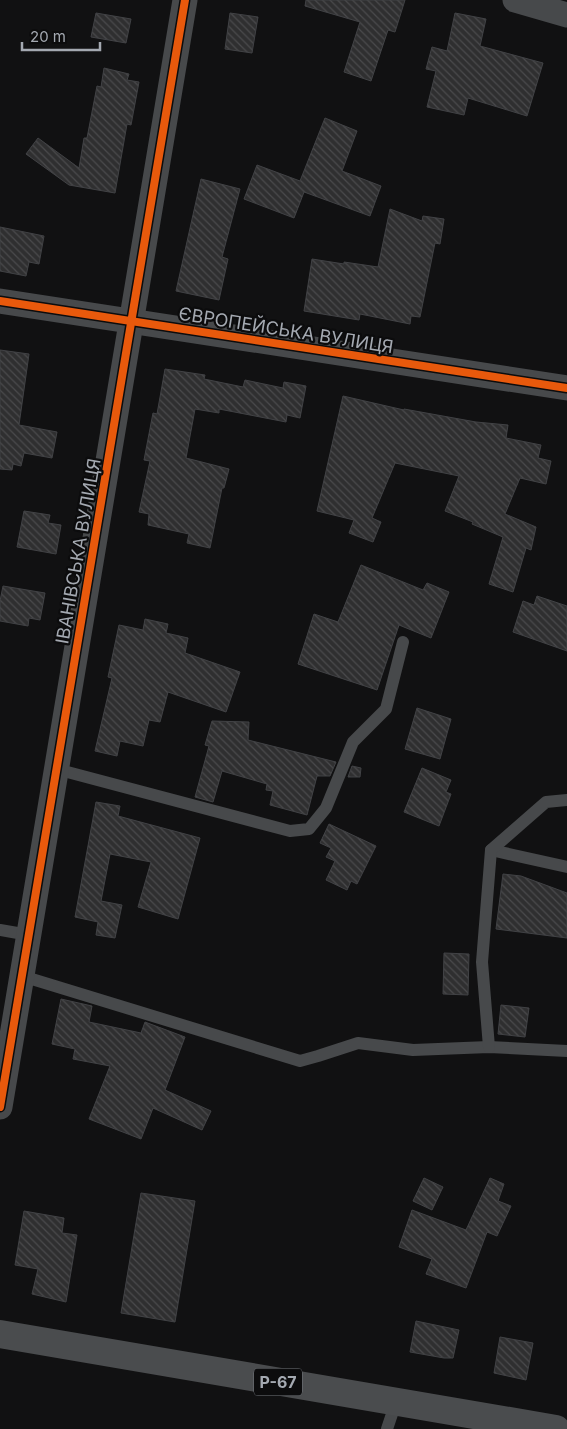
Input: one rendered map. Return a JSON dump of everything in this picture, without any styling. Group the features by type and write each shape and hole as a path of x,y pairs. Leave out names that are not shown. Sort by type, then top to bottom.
{"main road":[{"name":"Р-67","path":"0,1334 556,1429"}],"street":[{"name":"ІВАНІВСЬКА ВУЛИЦЯ","path":"0,1107 185,0"},
{"path":"515,0 567,15"},
{"name":"ЄВРОПЕЙСЬКА ВУЛИЦЯ","path":"0,301 567,388"}],"lane":[{"path":"56,769 290,831 309,829 326,808 353,742 386,709 403,642"},
{"path":"489,1047 482,962 490,850 546,802 567,800"},
{"path":"490,850 567,867"},
{"path":"0,930 29,935"},
{"path":"22,976 300,1061 358,1043 413,1050 489,1047 567,1051"},
{"path":"387,1429 396,1402"}],"building":[{"path":"306,0 405,0 395,32 388,30 371,81 344,72 360,22 305,6"},
{"path":"96,13 131,19 126,43 91,37"},
{"path":"230,13 258,17 252,53 225,49"},
{"path":"455,13 486,19 480,46 543,63 527,116 468,98 464,115 427,107 436,71 426,69 432,47 447,51"},
{"path":"104,68 129,74 127,80 139,82 131,125 127,124 115,193 69,185 26,154 38,138 79,168 84,138 87,138 97,86 101,87"},
{"path":"325,118 357,131 342,171 381,186 370,216 304,192 294,218 244,199 257,165 300,181"},
{"path":"201,179 240,189 222,257 228,259 219,300 176,291"},
{"path":"390,209 422,221 423,216 444,219 440,244 435,243 420,317 411,316 410,324 360,314 359,320 304,311 312,259 378,267"},
{"path":"0,227 44,236 39,264 29,262 26,276 0,271"},
{"path":"0,350 29,354 19,425 57,432 52,458 24,453 21,466 13,464 12,470 0,469"},
{"path":"165,369 205,375 204,379 243,387 245,380 283,388 284,382 306,386 300,418 287,415 286,422 219,409 219,413 195,409 186,458 229,469 224,488 222,488 210,548 187,543 189,534 148,525 149,514 139,512 150,461 144,460 153,413 157,414"},
{"path":"343,396 404,410 476,422 508,425 506,438 541,445 538,458 551,461 546,484 520,478 505,514 536,527 531,550 526,548 513,592 489,584 503,537 445,511 459,476 395,463 372,518 381,522 373,542 349,533 354,520 317,511"},
{"path":"24,511 50,515 48,523 61,525 56,554 17,547"},
{"path":"361,565 423,590 427,583 449,592 431,638 399,625 377,690 298,664 314,614 338,622"},
{"path":"3,586 45,593 40,620 29,618 28,626 0,621 0,601"},
{"path":"537,596 567,606 567,651 513,632 523,601 534,605"},
{"path":"145,619 168,624 166,633 188,638 185,653 240,672 226,712 168,692 160,722 149,720 143,746 120,741 117,756 95,751 112,678 108,677 119,625 143,630"},
{"path":"417,708 451,719 440,759 405,749"},
{"path":"212,721 249,722 248,740 336,762 330,776 317,776 307,815 270,805 273,791 266,790 267,784 222,771 213,802 195,797 209,746 205,745"},
{"path":"352,766 361,768 360,777 348,777"},
{"path":"422,768 451,780 446,792 451,794 439,826 404,812"},
{"path":"96,802 120,806 118,816 200,838 178,919 138,907 151,862 110,854 101,901 122,905 115,938 96,935 98,922 75,917"},
{"path":"329,824 376,846 357,884 351,881 347,890 326,880 335,861 326,857 331,848 320,843"},
{"path":"503,874 521,876 567,893 567,938 496,929"},
{"path":"444,953 469,954 468,995 443,994"},
{"path":"61,999 92,1006 89,1022 141,1033 145,1022 185,1037 165,1090 211,1111 202,1130 153,1108 141,1139 89,1119 110,1066 73,1059 75,1049 52,1044"},
{"path":"501,1005 529,1008 525,1037 498,1034"},
{"path":"424,1178 443,1187 432,1210 413,1201"},
{"path":"490,1178 504,1184 498,1201 511,1206 497,1236 487,1232 466,1288 426,1274 432,1259 399,1247 412,1210 466,1230"},
{"path":"141,1193 195,1201 175,1322 121,1313"},
{"path":"24,1211 64,1218 62,1233 77,1235 66,1302 32,1294 38,1269 15,1265"},
{"path":"416,1321 459,1330 453,1358 410,1352"},
{"path":"500,1337 533,1343 526,1380 494,1373"}],"cycle path":[{"path":"0,1107 185,0"},
{"path":"0,301 567,388"}]}
